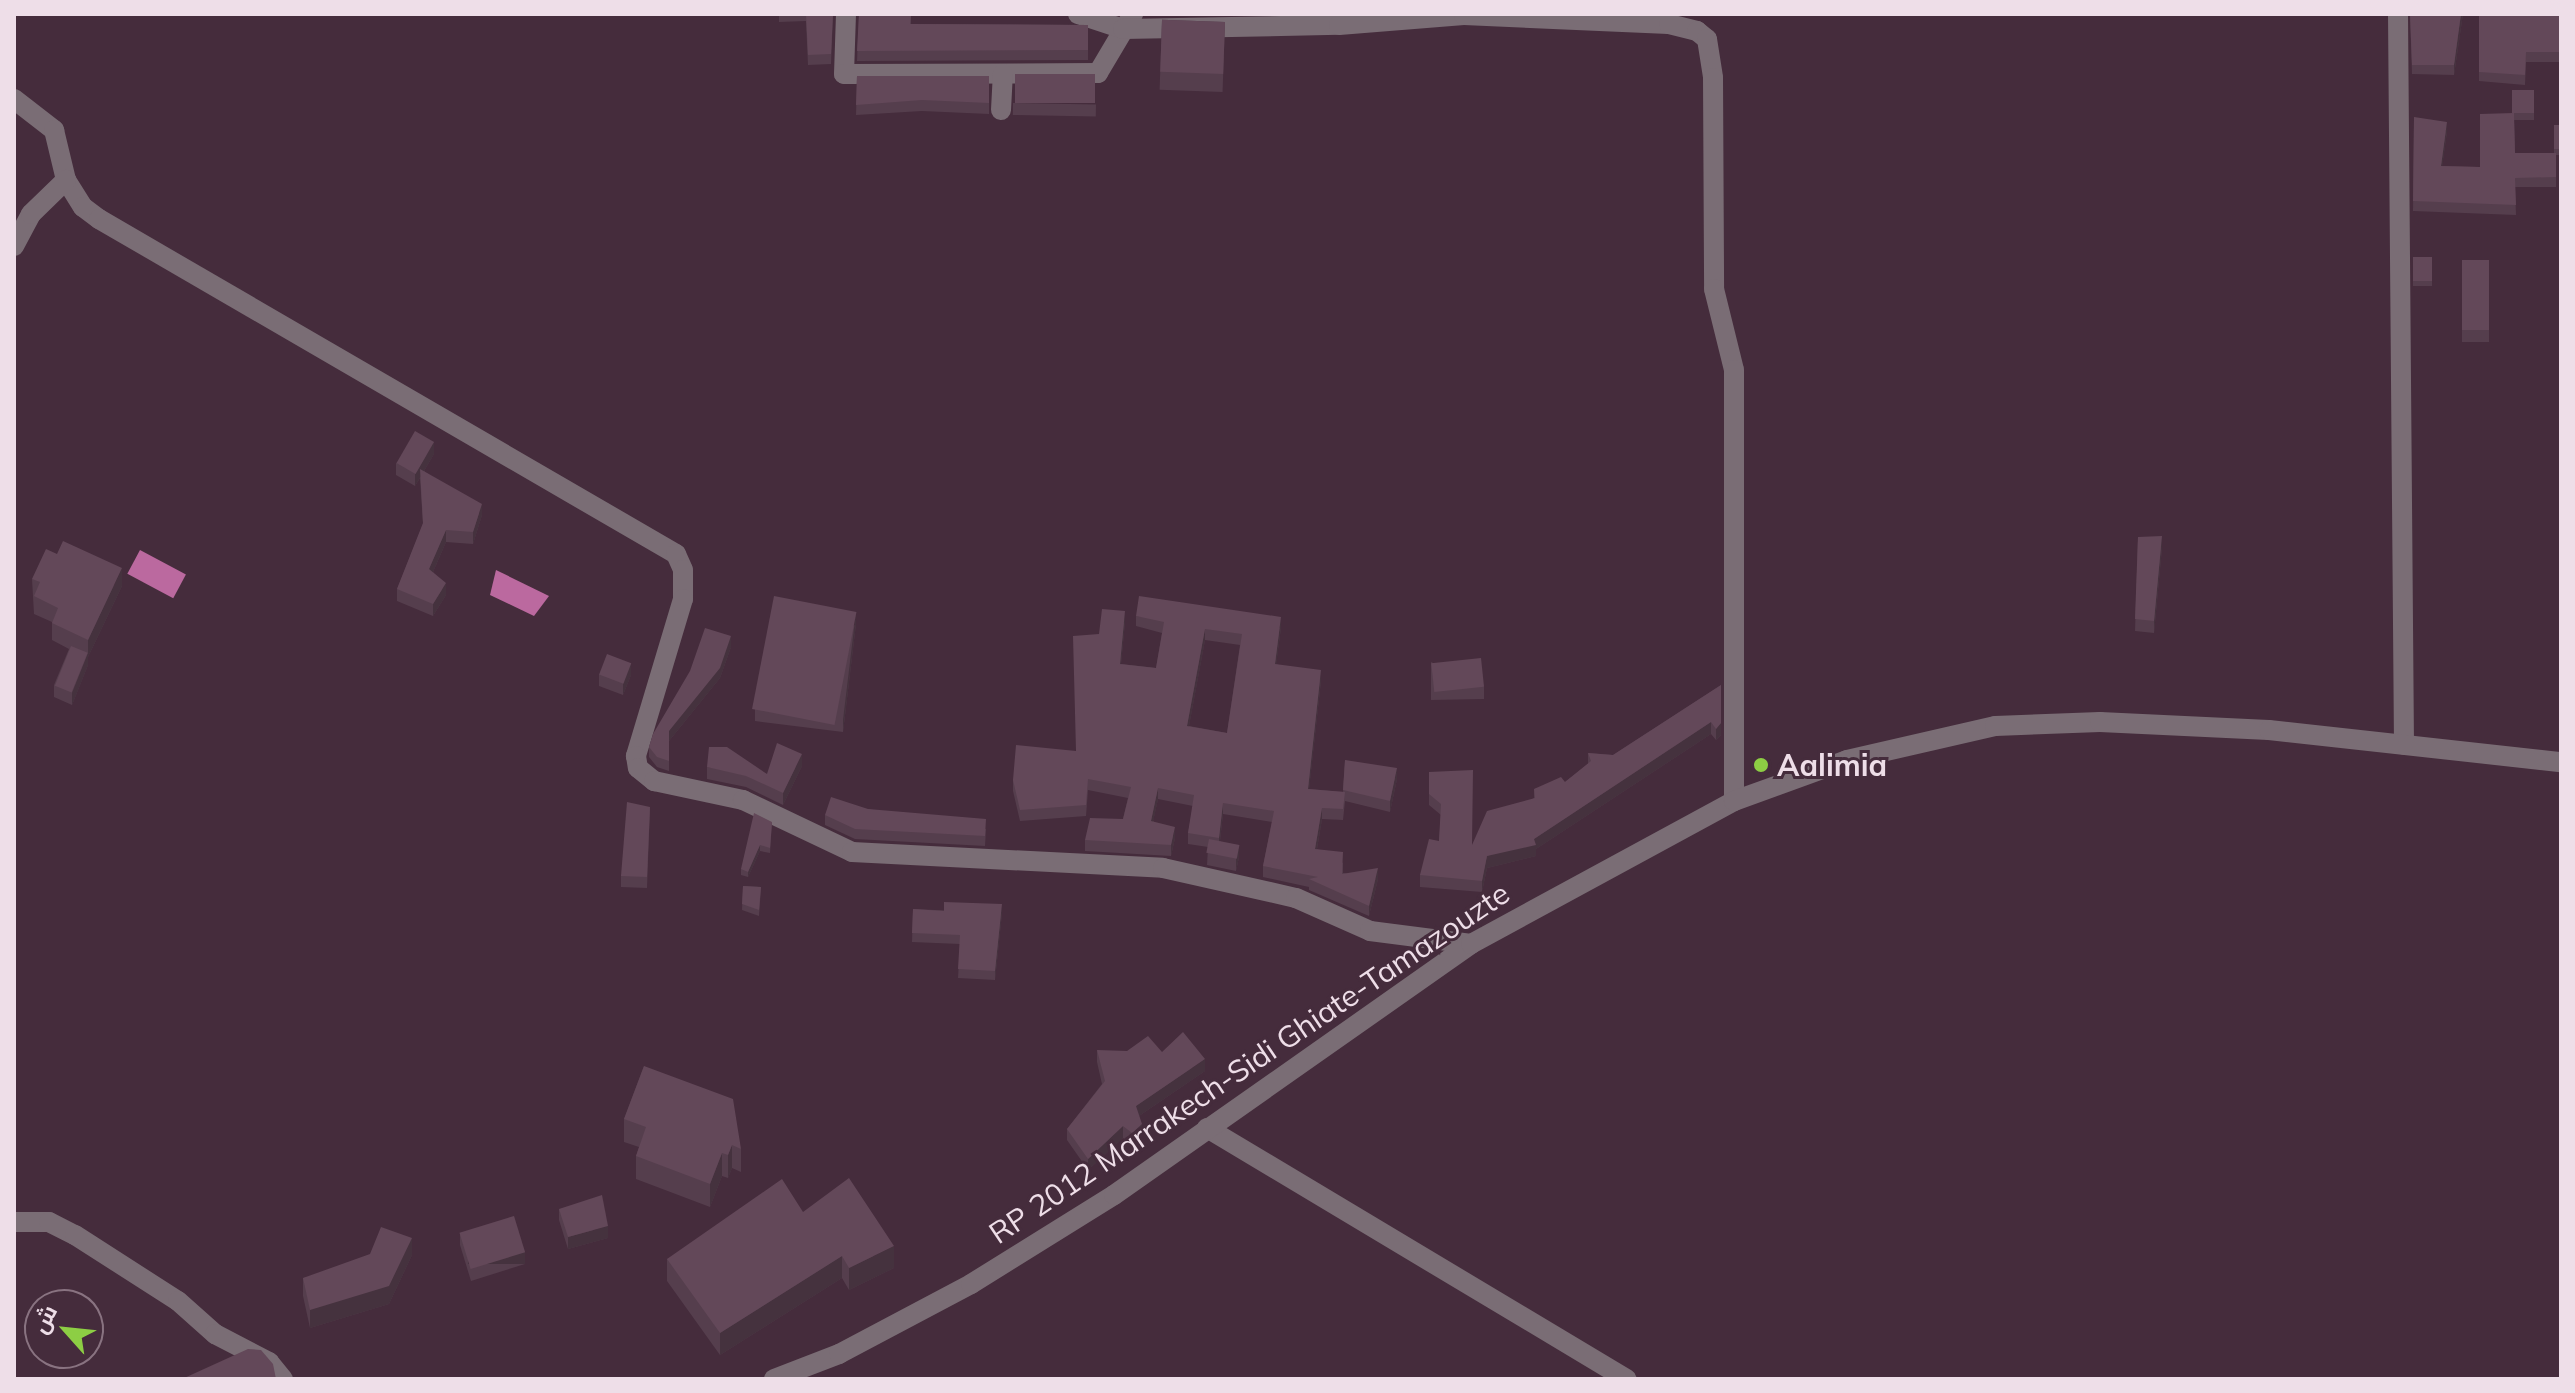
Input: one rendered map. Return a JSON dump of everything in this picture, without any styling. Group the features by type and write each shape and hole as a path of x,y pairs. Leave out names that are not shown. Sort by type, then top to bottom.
{"street":[{"path":"846,14 844,74 1003,74 1037,66 1098,73 1128,21"},
{"path":"1078,14 1128,21 1479,16 1669,24 1697,31 1707,39 1713,78 1714,289 1734,370 1734,801"},
{"path":"2398,14 2404,745"},
{"path":"1001,110 1003,74"},
{"path":"14,99 54,130 66,180 83,207 99,219 676,554 683,570 683,599 636,756 638,768 654,781 743,800 852,852 1163,868 1296,898 1370,931 1471,944"},
{"path":"14,246 31,214 66,180"},
{"name":"RP 2012 Marrakech-Sidi Ghiate-Tamazouzte","path":"774,1379 839,1354 971,1284 1114,1195 1471,944 1734,801 1847,760 1995,726 2115,722 2269,730 2561,762"},
{"path":"1207,1128 1627,1379"},
{"path":"14,1222 49,1222 75,1235 178,1301 215,1334 269,1362 283,1379"}],"shaded area":[{"path":"140,550 186,574 173,598 127,574"},
{"path":"496,570 549,596 534,616 490,595"}],"building":[{"path":"806,14 833,14 831,54 808,55"},
{"path":"859,14 911,14 910,24 1088,25 1088,50 857,51"},
{"path":"2410,14 2461,14 2454,65 2412,65"},
{"path":"2479,14 2561,14 2561,52 2526,52 2525,75 2479,72"},
{"path":"1162,20 1225,22 1223,74 1160,72"},
{"path":"1015,74 1095,74 1095,103 1015,103"},
{"path":"857,76 989,76 989,103 922,100 856,105"},
{"path":"2512,90 2534,90 2534,113 2512,113"},
{"path":"2514,113 2515,153 2556,153 2556,177 2515,178 2516,205 2413,201 2414,117 2447,122 2441,166 2480,167 2480,114"},
{"path":"2554,125 2561,125 2561,149 2554,149"},
{"path":"2413,257 2432,257 2432,281 2413,281"},
{"path":"2462,260 2489,260 2489,330 2462,330"},
{"path":"415,431 434,442 416,474 396,463"},
{"path":"420,469 482,504 473,532 446,530 429,569 446,583 433,604 397,589 423,523"},
{"path":"2162,536 2154,621 2135,619 2138,537"},
{"path":"63,541 122,568 88,640 52,623 58,608 34,596 40,582 32,579 46,549 57,554"},
{"path":"774,596 856,612 835,725 752,709"},
{"path":"1139,596 1281,617 1275,664 1321,670 1308,789 1345,792 1343,809 1322,808 1315,849 1343,852 1342,874 1378,868 1369,906 1309,879 1318,877 1263,866 1274,811 1223,803 1219,838 1188,833 1194,795 1158,788 1151,821 1175,827 1171,845 1085,840 1090,818 1123,819 1131,787 1088,779 1086,805 1020,810 1013,780 1016,745 1076,751 1073,636 1099,634 1102,609 1125,611 1120,664 1156,668 1164,622 1136,616","holes":["1205,629 1242,634 1227,733 1187,726"]},
{"path":"705,628 731,636 720,668 669,731 669,761 657,757 649,747 653,734 690,671"},
{"path":"71,646 88,653 72,693 55,686"},
{"path":"607,654 631,663 623,684 599,675"},
{"path":"1481,658 1484,687 1434,692 1431,663"},
{"path":"1721,685 1721,723 1716,729 1711,722 1534,839 1536,845 1487,856 1482,881 1420,875 1429,839 1439,841 1441,804 1429,794 1429,772 1473,770 1472,845 1487,811 1535,798 1534,789 1561,777 1565,782 1591,761 1588,753 1613,755"},
{"path":"777,743 802,754 783,793 746,776 707,767 709,747 727,747 767,774"},
{"path":"1345,760 1397,768 1390,801 1343,790"},
{"path":"831,797 868,809 986,819 985,836 855,829 825,815"},
{"path":"627,802 650,807 647,877 621,876"},
{"path":"754,813 772,822 770,848 760,845 748,872 741,869"},
{"path":"1209,839 1239,845 1237,859 1206,853"},
{"path":"743,886 761,887 759,910 742,904"},
{"path":"944,902 1002,904 995,971 958,969 960,935 912,933 913,909 944,911"},
{"path":"1183,1032 1205,1059 1136,1106 1142,1124 1132,1133 1123,1126 1088,1159 1067,1129 1105,1081 1097,1050 1127,1051 1148,1036 1162,1052"},
{"path":"644,1066 733,1099 741,1149 732,1145 728,1155 722,1153 710,1184 636,1156 646,1127 624,1119"},
{"path":"849,1178 894,1246 849,1268 842,1256 720,1333 667,1259 782,1179 803,1212"},
{"path":"602,1195 608,1226 568,1237 559,1209"},
{"path":"514,1216 525,1252 471,1269 459,1233"},
{"path":"381,1227 412,1238 389,1286 310,1310 303,1278 370,1254"},
{"path":"248,1349 261,1350 273,1364 276,1379 182,1379"}],"place":[{"name":"Aalimia","path":"1761,765"}]}
